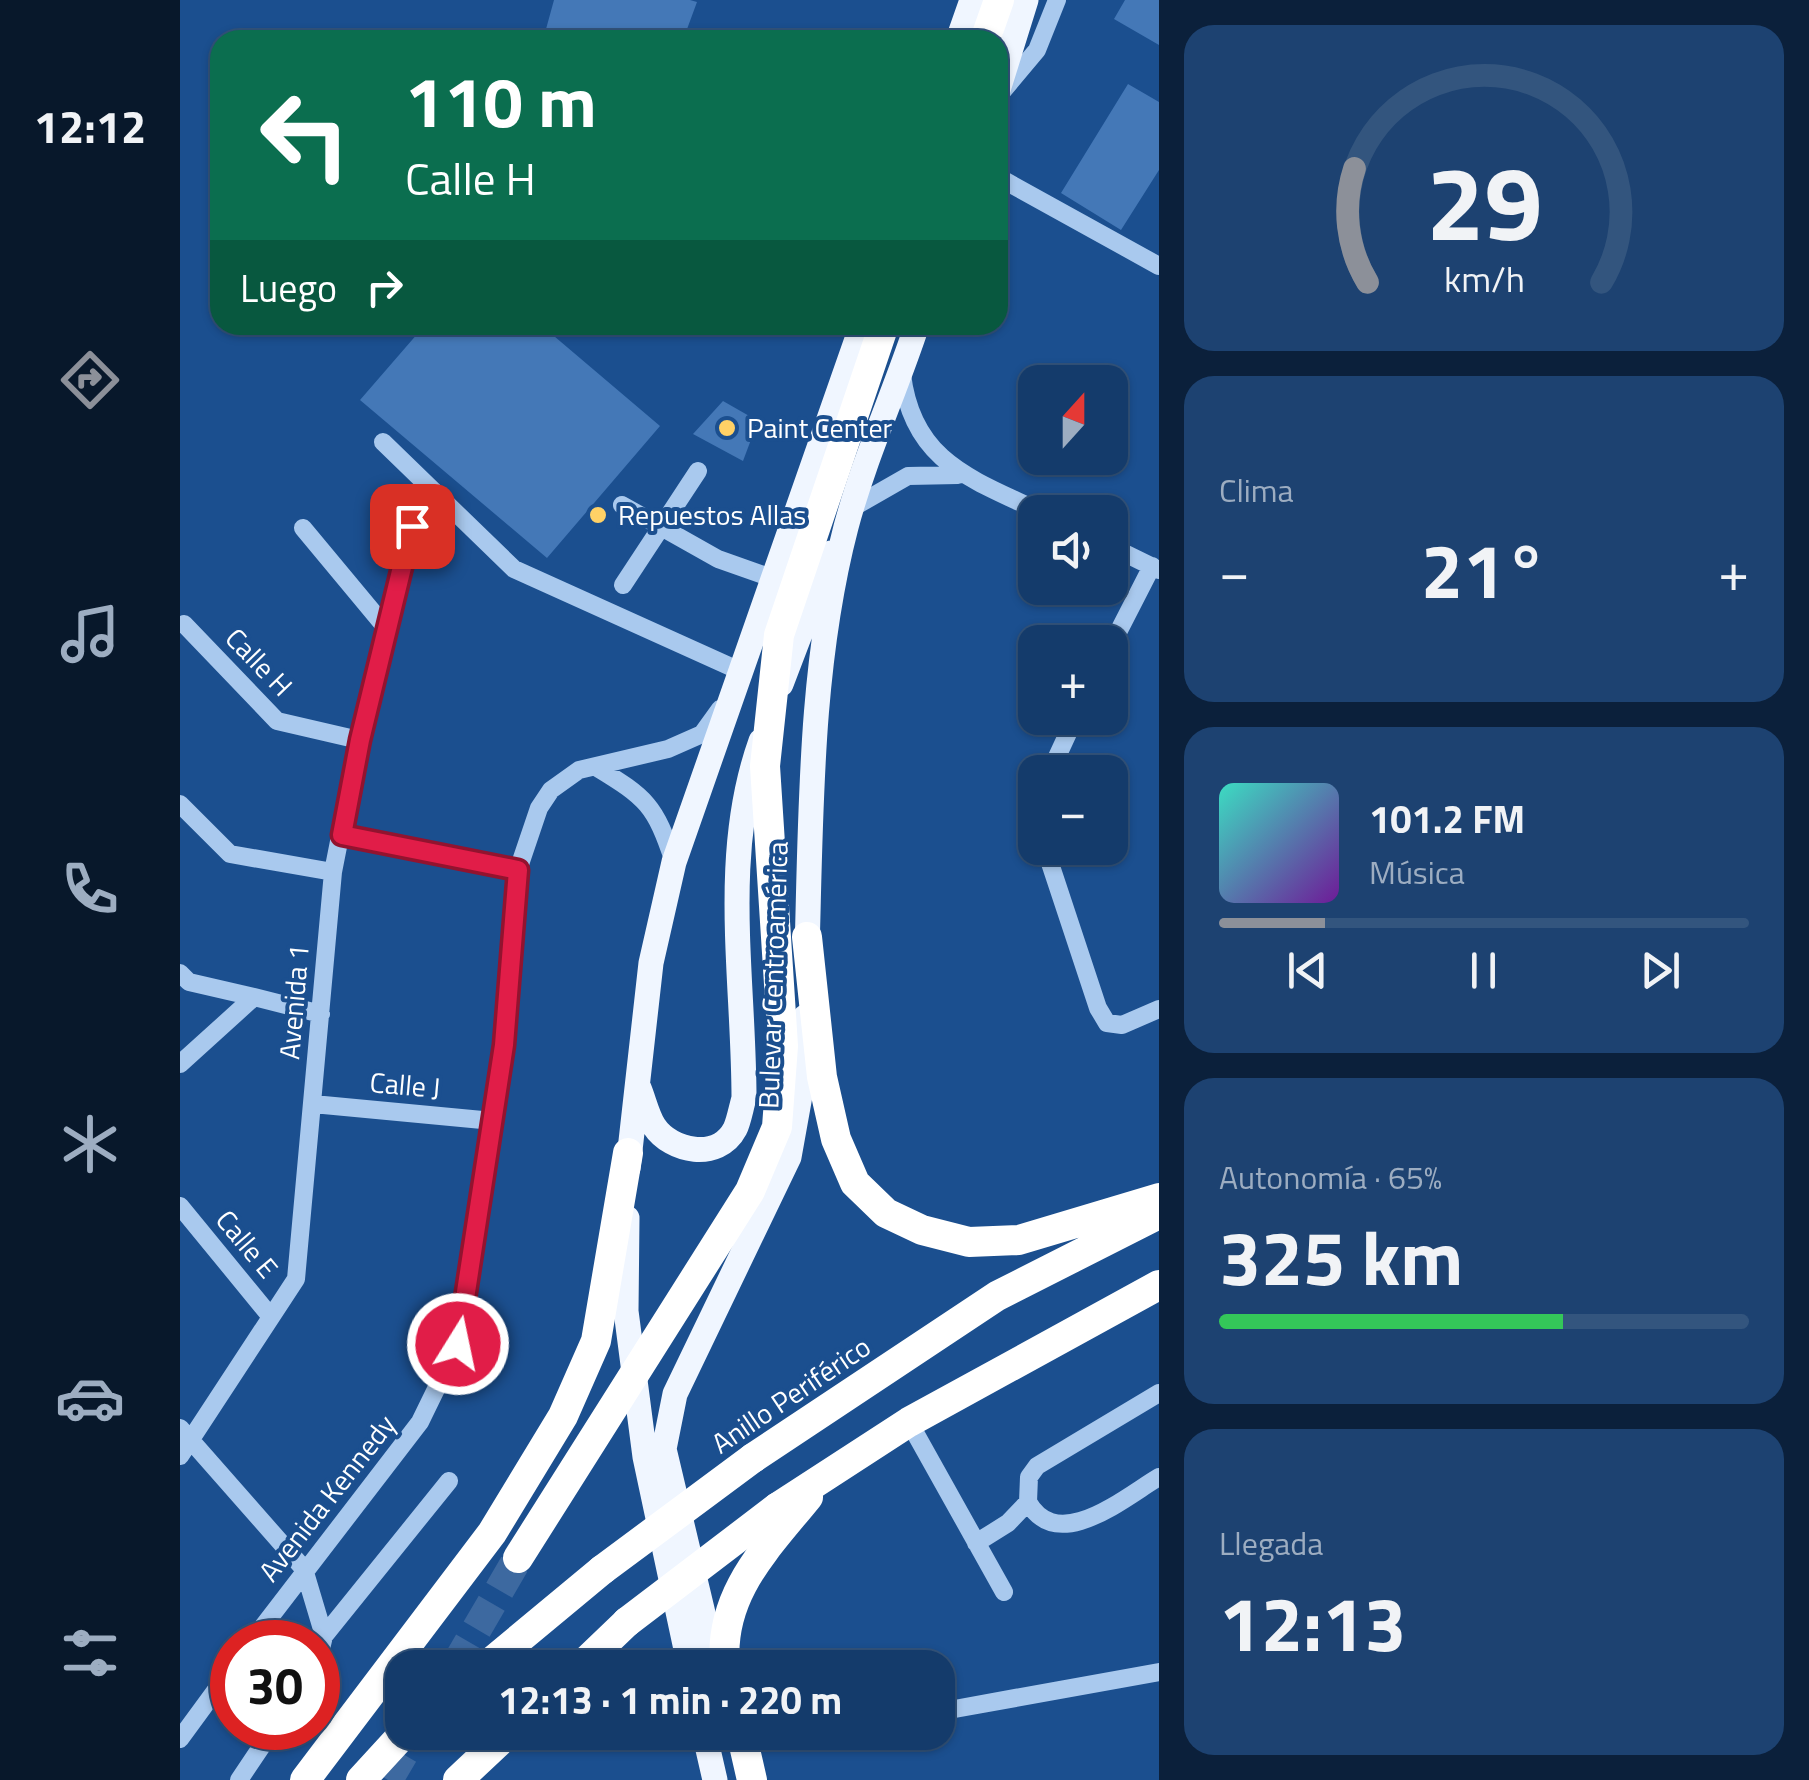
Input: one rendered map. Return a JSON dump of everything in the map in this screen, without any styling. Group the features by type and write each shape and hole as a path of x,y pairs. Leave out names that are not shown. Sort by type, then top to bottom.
{"highway":[{"path":"989,30 1000,0"},
{"path":"518,1558 750,1191 777,1128 783,1046 766,766 779,636 881,335"},
{"path":"807,937 822,1077 836,1139 854,1183 886,1213 922,1230 969,1242 1020,1240 1095,1214 1159,1198"},
{"path":"305,1780 492,1533 564,1416 596,1341 628,1153"},
{"name":"Anillo Periférico","path":"506,1650 602,1570 753,1458 998,1296 1159,1214"},
{"path":"597,1650 627,1622 828,1472 909,1422 1159,1285"},
{"path":"725,1650 724,1637 736,1592 828,1472"},
{"path":"361,1780 388,1750"},
{"path":"458,1780 490,1750"},
{"path":"744,1750 752,1780"}],"main road":[{"path":"962,30 972,0"},
{"path":"1008,60 1026,0"},
{"path":"686,1650 645,1457 626,1310 628,1153 651,963 674,862 858,335"},
{"name":"Bulevar Centroamérica","path":"712,1650 664,1449 676,1394 789,1158 803,1079 814,750 824,642 849,517 914,335"},
{"path":"638,1084 653,1124 667,1140 690,1151 722,1144 734,1130 744,1098 736,874 748,776 810,600 849,517"},
{"path":"708,1750 715,1780"},
{"path":"734,1750 740,1780"}],"street":[{"path":"1008,83 1037,50 1057,0"},
{"path":"1008,182 1159,266"},
{"path":"902,372 913,422 946,463 1018,501"},
{"path":"383,442 514,569 736,681"},
{"path":"623,584 698,471"},
{"path":"849,517 908,476 948,472 968,477"},
{"path":"622,504 718,559 772,578"},
{"name":"Avenida 1","path":"180,1456 186,1434 296,1278 334,872 360,740 412,526"},
{"path":"304,528 387,629"},
{"path":"1123,625 1156,568 1128,555"},
{"name":"Calle H","path":"184,624 276,721 360,740"},
{"name":"Avenida Kennedy","path":"267,1620 420,1422 458,1344 492,1121 516,925 518,870 538,808 550,790 579,770 668,749 702,734 736,681"},
{"path":"596,766 631,788 658,813 674,862"},
{"path":"180,804 230,854 334,872"},
{"path":"342,835 518,870"},
{"path":"1051,865 1098,1008 1107,1022 1122,1024 1159,1009"},
{"path":"180,973 189,982 321,1014"},
{"path":"180,1064 254,996"},
{"name":"Calle J","path":"312,1104 492,1121"},
{"name":"Calle E","path":"180,1206 272,1317"},
{"path":"1159,1393 1038,1466 1029,1476 1028,1502 1040,1517 1070,1524 1088,1520 1159,1477"},
{"path":"909,1422 1004,1592"},
{"path":"186,1434 304,1570 319,1620"},
{"path":"337,1620 448,1482"},
{"path":"976,1544 1008,1523 1028,1502"},
{"path":"955,1709 1159,1672"},
{"path":"180,1739 210,1698"},
{"path":"239,1780 259,1750"}],"building":[{"path":"554,0 697,2 687,30 546,30"},
{"path":"1125,0 1159,0 1159,45 1114,19"},
{"path":"1128,84 1159,102 1159,170 1121,230 1061,193"},
{"path":"416,335 553,335 660,426 547,558 360,400"},
{"name":"Paint Center","path":"723,401 758,421 743,461 693,434"}],"tunnel":[{"path":"464,1650 518,1558"},
{"path":"388,1780 406,1750"}],"place":[{"name":"Paint Center","path":"727,428"},
{"name":"Repuestos Allas","path":"598,515"}],"route":[{"path":"412,526 360,740 342,835 518,870 504,1045 458,1344"}]}
